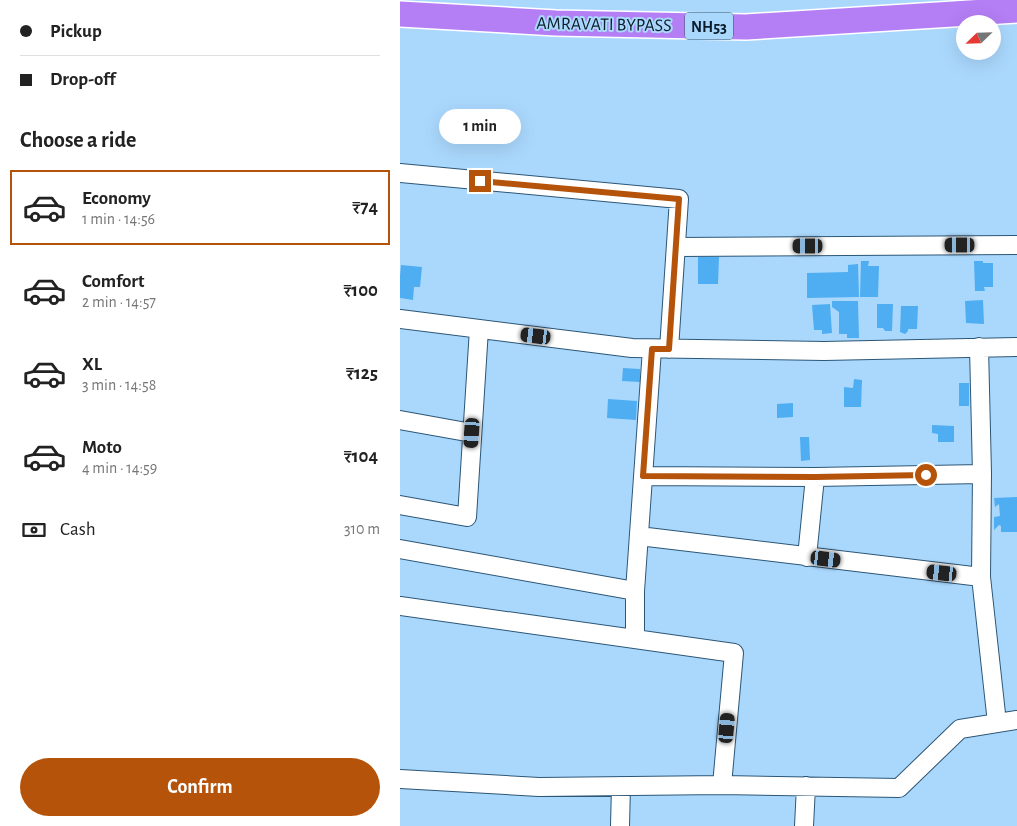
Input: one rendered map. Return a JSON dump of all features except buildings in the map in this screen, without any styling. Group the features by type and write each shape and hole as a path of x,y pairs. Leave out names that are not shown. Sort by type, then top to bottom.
{"highway":[{"name":"AMRAVATI BYPASS","path":"400,14 556,23 746,27 1017,10"}],"street":[{"path":"400,173 679,199 676,247 643,476 635,591 635,639"},
{"path":"676,247 1017,245"},
{"path":"400,319 632,348 824,351 1017,346"},
{"path":"400,505 467,517 479,329"},
{"path":"979,347 982,474 981,577 997,723"},
{"path":"400,420 472,433"},
{"path":"643,476 815,477 982,474"},
{"path":"807,557 815,477"},
{"path":"639,536 981,577"},
{"path":"400,550 635,591"},
{"path":"400,606 734,653 722,784"},
{"path":"400,779 539,787 722,784 899,788 960,729 1017,720"},
{"path":"620,786 620,826"},
{"path":"804,826 806,786"}],"route":[{"path":"480,181 679,199 669,349 652,349 643,476 815,477 926,475"}]}
